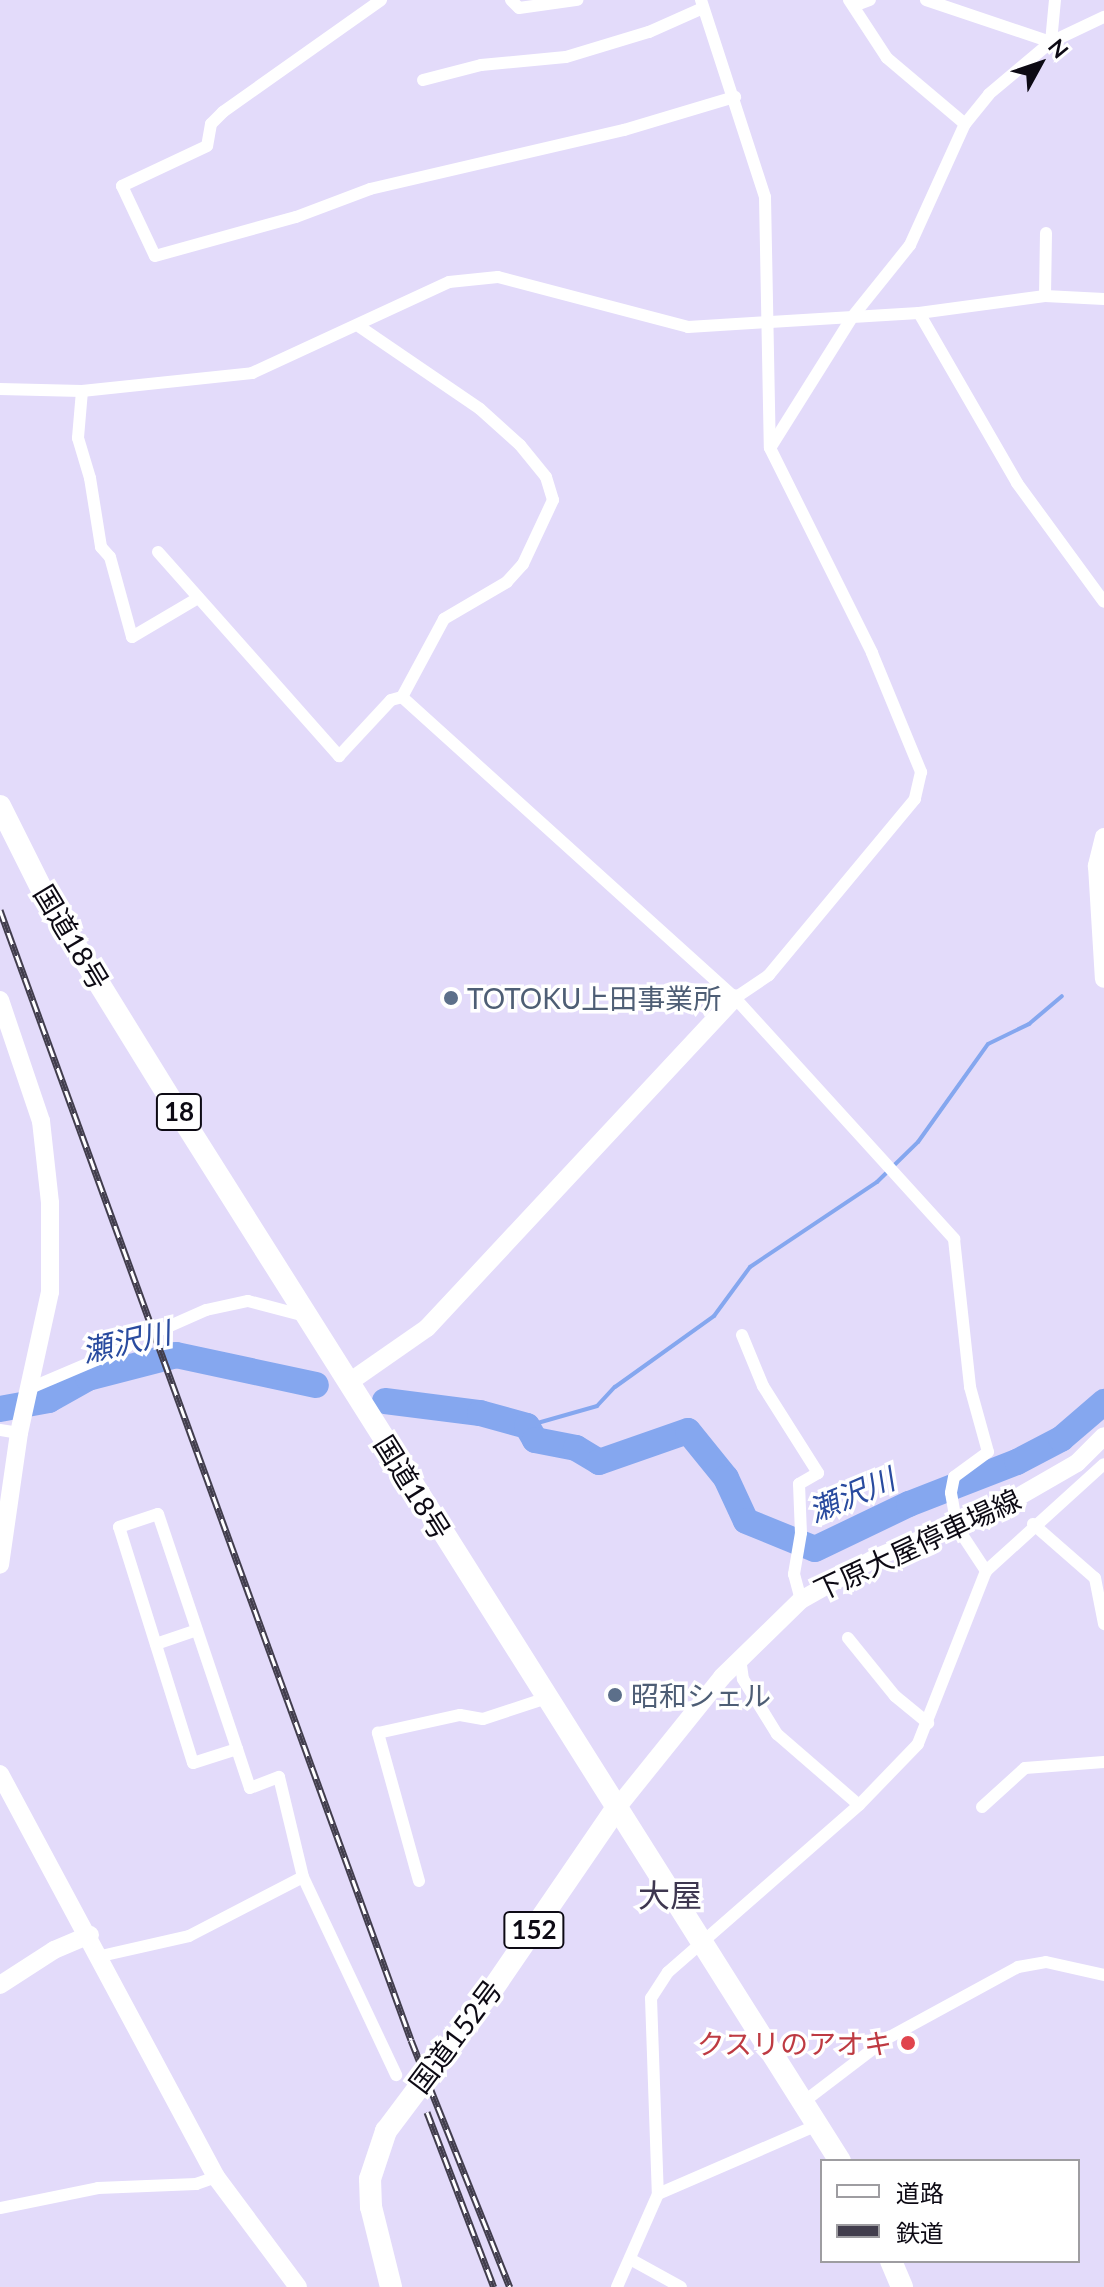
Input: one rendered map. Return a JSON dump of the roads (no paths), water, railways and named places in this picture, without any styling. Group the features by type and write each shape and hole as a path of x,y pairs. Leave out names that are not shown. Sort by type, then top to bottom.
{"highway":[{"name":"国道18号","path":"0,806 45,896 616,1809 806,2100 839,2159"},
{"name":"国道152号","path":"391,2287 371,2207 370,2179 386,2131 449,2049 616,1809"},
{"path":"892,2263 902,2287"}],"street":[{"path":"381,0 223,112 211,124 207,146 122,186 155,256 296,217 370,189 624,130 735,97"},
{"path":"511,0 519,8 577,0"},
{"path":"870,0 852,3 887,58 965,124"},
{"path":"926,0 1051,42"},
{"path":"1051,42 1055,0"},
{"path":"348,1383 427,1328 735,998 769,975 915,799 921,772 872,653 770,448 765,197 735,97 702,4 649,32 566,57 481,65 423,80"},
{"path":"770,448 853,316 910,245 965,124 989,94 1051,42 1104,17"},
{"path":"1045,296 1046,233"},
{"path":"0,389 82,391 252,373 360,327 449,282 498,277 688,327 919,313 1045,296 1104,299"},
{"path":"919,313 1017,483 1104,602"},
{"path":"158,552 339,756 391,700 402,697 444,619 507,582 523,564 553,500 546,477 520,445 480,409 360,327"},
{"path":"82,391 78,438 90,478 101,547 110,557 132,637 198,598"},
{"path":"402,697 735,998 954,1239 970,1387 988,1452 954,1477 957,1527 986,1571"},
{"path":"1104,837 1097,866 1104,979"},
{"path":"0,1000 41,1121 50,1203 50,1292 27,1393 13,1429 0,1565"},
{"path":"163,1329 206,1310 248,1301 306,1316"},
{"path":"742,1335 763,1386 818,1473 799,1484 801,1533 794,1574 801,1600"},
{"path":"27,1393 127,1347"},
{"name":"下原大屋停車場線","path":"616,1809 740,1658 801,1600 877,1557 957,1527 1077,1463 1104,1436"},
{"path":"617,2287 658,2194 651,1998 668,1972 859,1805 918,1744 986,1571 1033,1524 1104,1464"},
{"path":"237,1749 193,1763 119,1527 158,1514 237,1749 250,1788 279,1777 303,1877 396,2075"},
{"path":"1033,1524 1095,1578 1104,1624"},
{"path":"156,1644 197,1630"},
{"path":"848,1638 895,1696 928,1723"},
{"path":"740,1658 743,1679 777,1734 859,1805"},
{"path":"419,1881 378,1733 460,1715 483,1719 547,1698"},
{"path":"982,1807 1025,1768 1104,1762"},
{"path":"0,1774 90,1935 216,2177 298,2287"},
{"path":"101,1956 189,1936 303,1877"},
{"path":"0,1985 54,1950 90,1935"},
{"path":"806,2100 886,2039 1018,1967 1046,1962 1104,1975"},
{"path":"658,2194 820,2124"},
{"path":"0,2208 98,2188 196,2184 216,2177"},
{"path":"630,2259 681,2287"}],"waterway":[{"path":"527,1426 597,1406 615,1387 714,1316 750,1267 877,1182 918,1142 988,1044 1029,1024 1062,996"},
{"name":"瀬沢川","path":"0,1409 49,1400 88,1378 176,1355 316,1385"},
{"name":"瀬沢川","path":"385,1401 480,1413 527,1426 535,1440 576,1448 599,1462 688,1431 726,1478 746,1521 815,1549 909,1504 1017,1462 1061,1439 1104,1402"}],"railway":[{"path":"0,910 411,2040 510,2287"},
{"path":"427,2112 494,2287"}],"place":[{"name":"TOTOKU上田事業所","path":"451,998"},
{"name":"昭和シェル","path":"615,1695"},
{"name":"クスリのアオキ","path":"908,2043"}],"district":[{"name":"大屋","path":"670,1895"}]}
